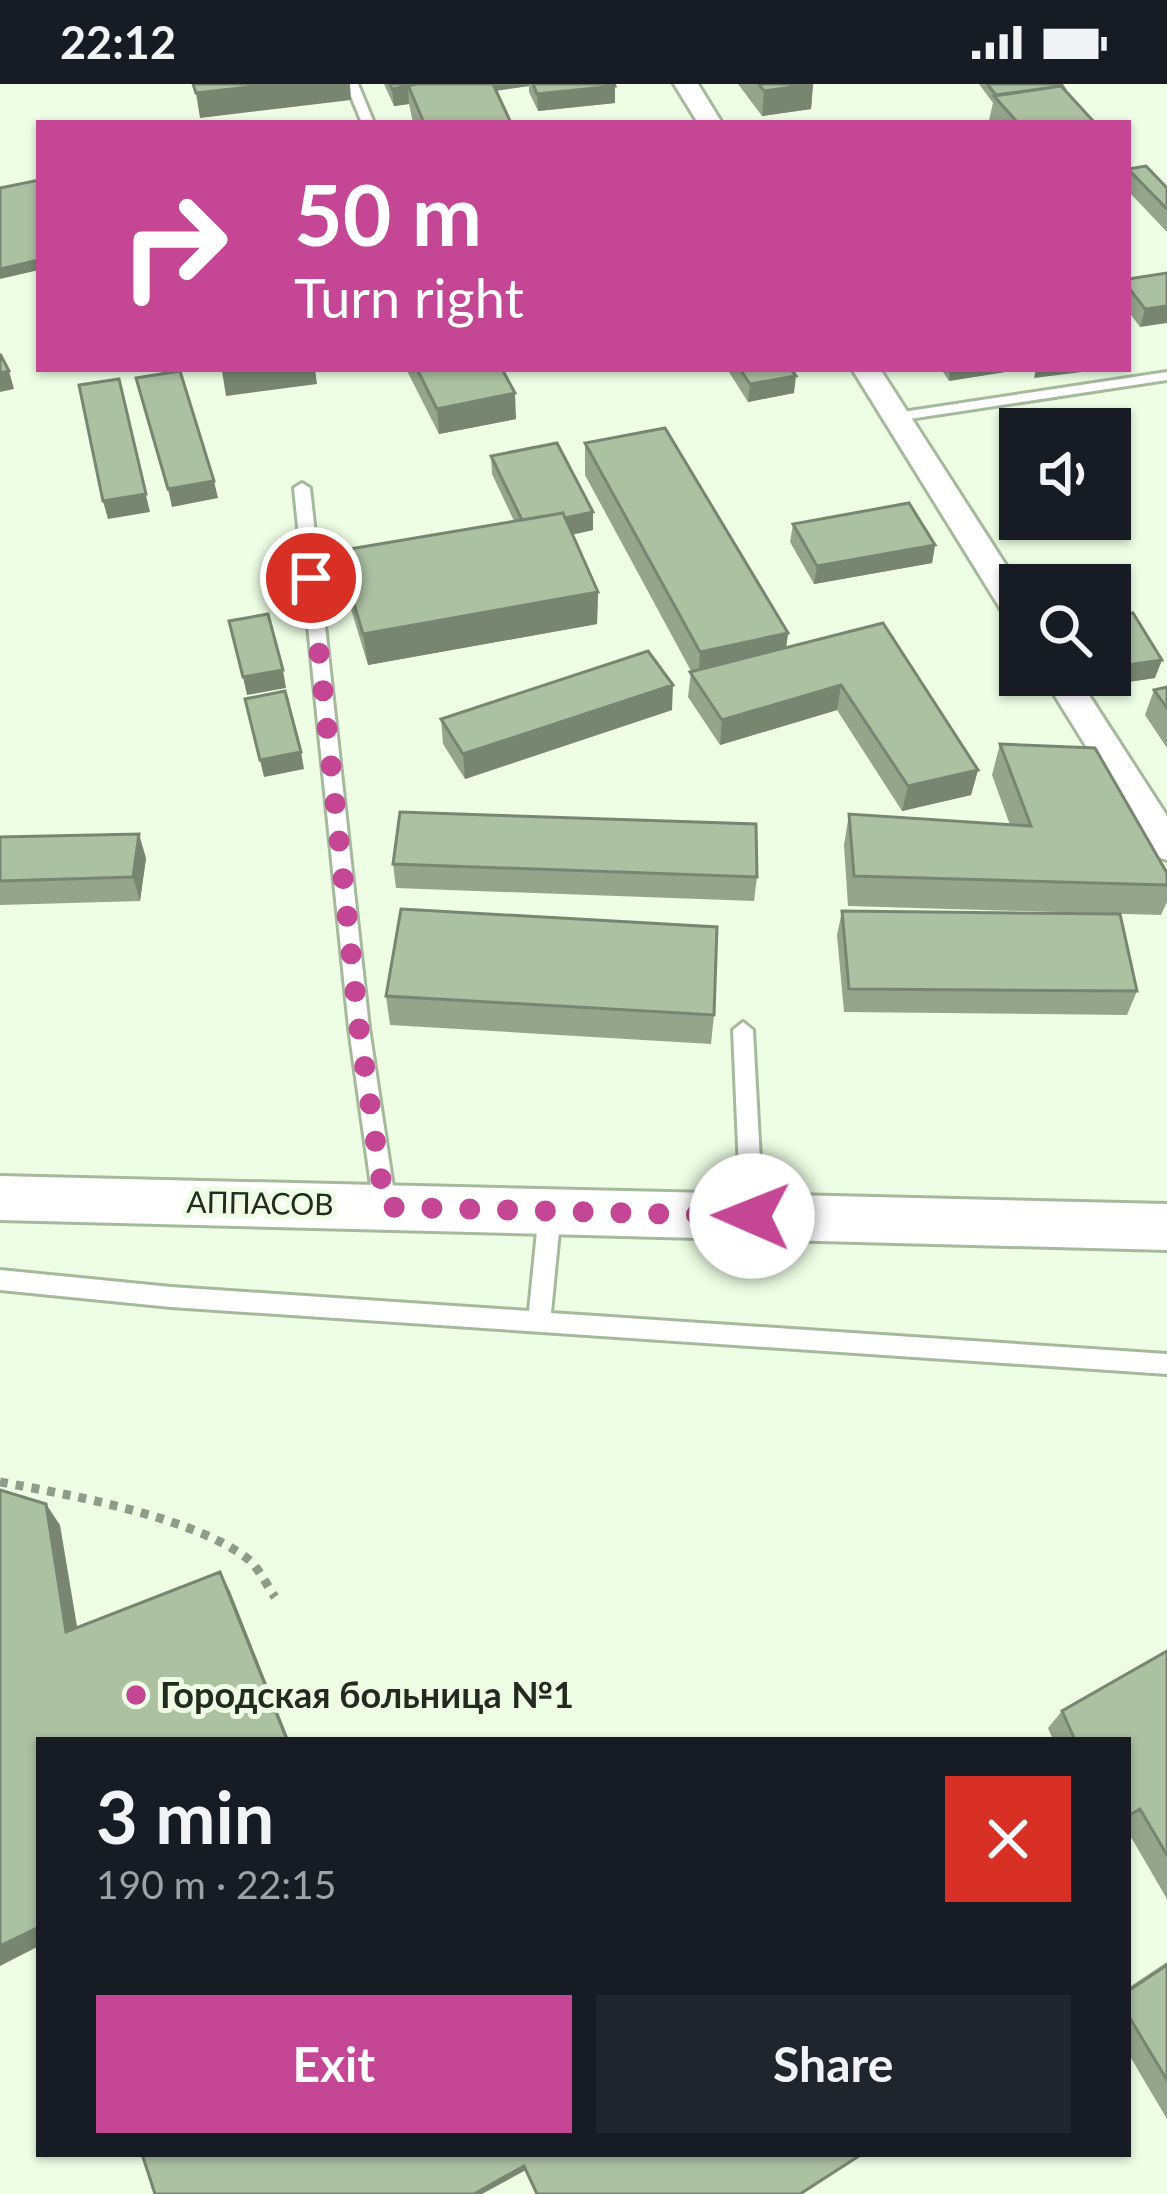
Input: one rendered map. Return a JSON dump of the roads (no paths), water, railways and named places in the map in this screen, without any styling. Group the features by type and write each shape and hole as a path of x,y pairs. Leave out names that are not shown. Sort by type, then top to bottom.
{"street":[{"path":"686,84 708,120"},
{"path":"868,372 999,580"},
{"path":"1072,696 1167,846"},
{"name":"АППАСОВ","path":"0,1198 1167,1227"}],"lane":[{"path":"352,84 367,120"},
{"path":"896,417 1167,376"},
{"path":"302,488 359,1028 385,1207"},
{"path":"742,1030 752,1216"},
{"path":"539,1321 550,1211"},
{"path":"0,1280 1167,1364"}],"place":[{"name":"Городская больница №1","path":"136,1695"}]}
